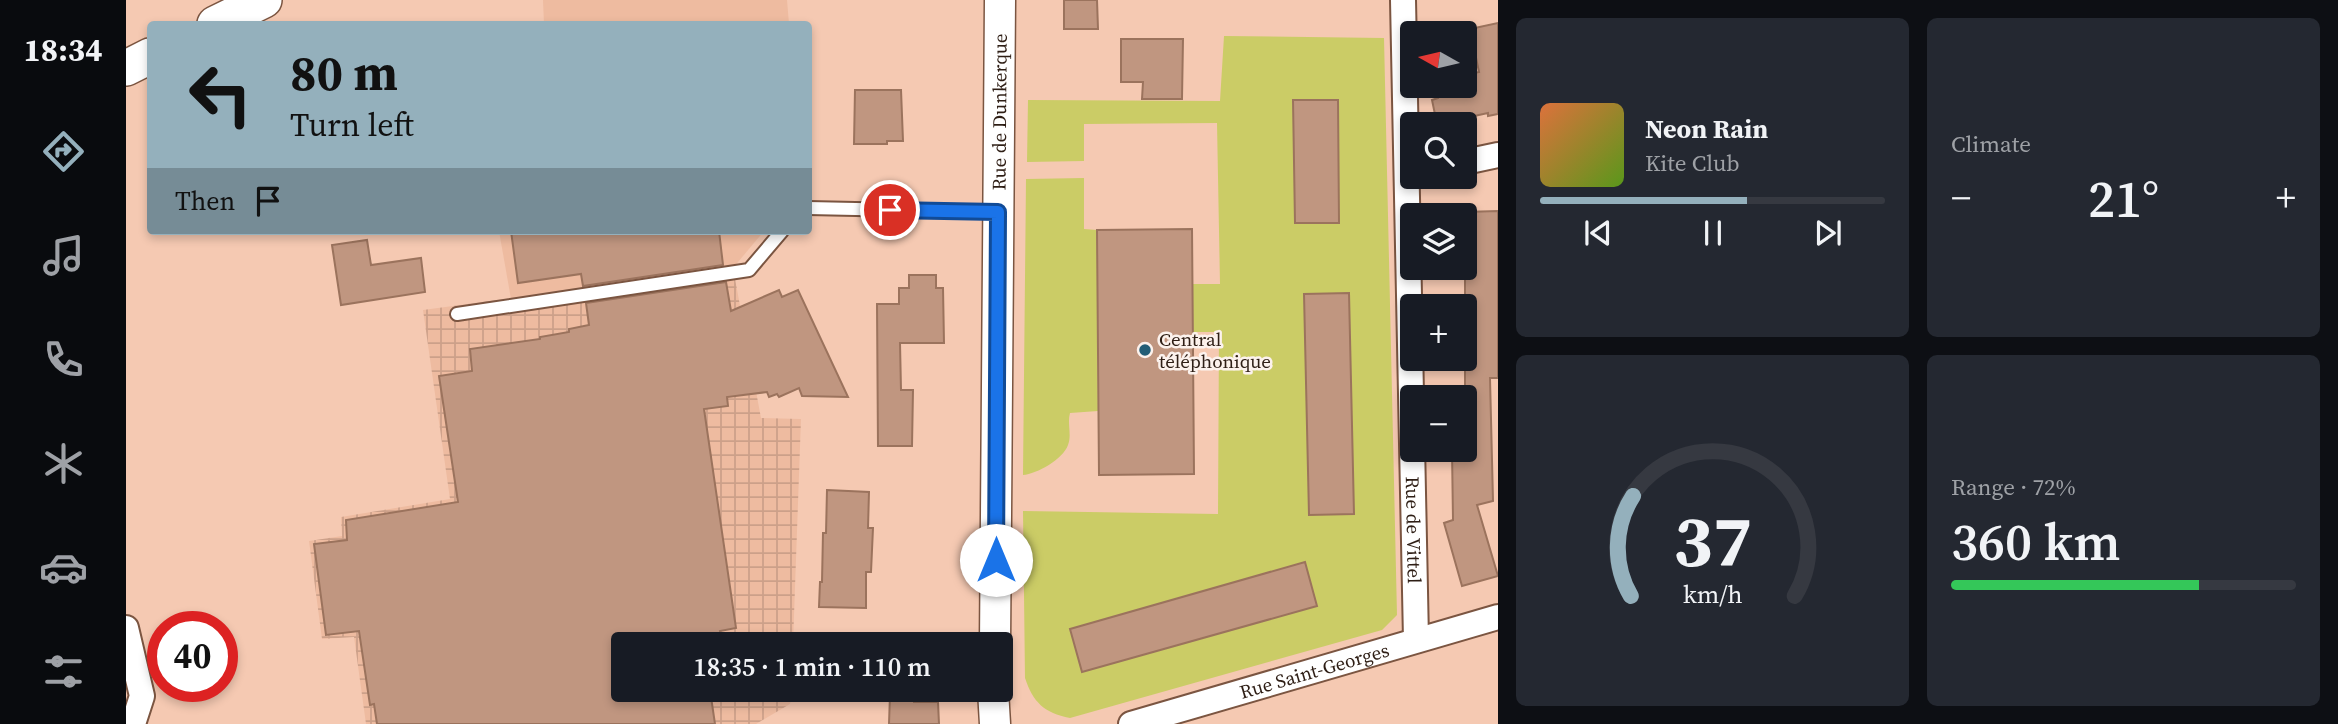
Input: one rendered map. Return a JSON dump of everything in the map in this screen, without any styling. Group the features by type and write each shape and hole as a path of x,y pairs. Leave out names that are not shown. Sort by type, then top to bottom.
{"main road":[{"path":"221,21 263,0"},
{"path":"126,68 147,58"}],"street":[{"name":"Rue de Dunkerque","path":"995,632 1000,0"},
{"name":"Rue de Vittel","path":"1403,0 1407,112"},
{"path":"1477,159 1498,155"},
{"name":"Rue de Vittel","path":"1409,189 1416,640"},
{"name":"Rue Saint-Georges","path":"1131,724 1498,617"},
{"path":"126,628 142,696 133,724"},
{"path":"994,702 995,724"}],"lane":[{"path":"812,208 998,212"},
{"path":"457,314 749,270 779,235"}],"shaded area":[{"path":"543,0 787,0 789,21 544,21"},
{"path":"1224,36 1384,38 1397,615 1382,630 1070,718 1053,713 1041,705 1032,694 1025,678 1023,511 1218,514 1219,332 1193,332 1193,284 1220,284 1217,123 1084,124 1084,161 1027,162 1028,100 1220,101"},
{"path":"1084,178 1084,229 1097,230 1098,411 1070,413 1069,441 1065,450 1049,465 1023,475 1026,179"},
{"path":"500,235 761,235 733,268 511,299"},
{"path":"733,268 761,418 801,419 793,632 611,632 611,702 790,704 756,724 366,724 354,637 322,639 309,541 342,536 341,517 450,499 423,310"}],"building":[{"path":"1064,0 1097,0 1098,29 1064,29"},
{"path":"1498,23 1498,114 1488,116 1488,113 1477,115 1477,112 1434,112 1432,100 1438,98 1477,98 1477,28"},
{"path":"1121,39 1183,39 1182,99 1142,99 1143,82 1121,82"},
{"path":"855,90 901,90 903,141 854,144"},
{"path":"1293,100 1338,100 1339,223 1295,223"},
{"path":"1498,211 1498,378 1490,378 1493,501 1477,505 1498,576 1462,586 1444,523 1453,520 1452,462 1477,462 1477,385 1465,385 1465,371 1477,371 1477,294 1465,294 1465,280 1477,280 1477,212"},
{"name":"Central téléphonique","path":"1192,229 1194,474 1099,475 1097,230"},
{"path":"512,235 719,235 723,265 583,286 581,274 518,283"},
{"path":"367,240 371,265 421,258 425,292 341,305 332,245"},
{"path":"909,275 936,275 936,288 943,288 944,343 900,343 901,390 913,390 912,446 878,446 877,304 899,304 899,288 909,288"},
{"path":"726,282 731,311 779,290 782,297 798,290 848,397 802,396 799,388 779,397 777,394 769,397 767,392 727,397 728,406 704,409 736,628 720,632 611,632 611,702 712,702 715,724 377,724 374,704 370,705 359,631 326,635 314,544 347,540 346,520 458,502 439,376 472,371 470,349 540,339 589,325 586,303"},
{"path":"1349,293 1354,514 1309,515 1304,294"},
{"path":"827,490 869,492 868,528 873,528 871,572 866,572 866,608 819,607"},
{"path":"1305,562 1317,606 1082,672 1070,629"},
{"path":"890,702 938,702 939,724 889,724"}],"place":[{"name":"Central téléphonique","path":"1145,350"}],"route":[{"path":"890,210 998,212 996,560"}]}
